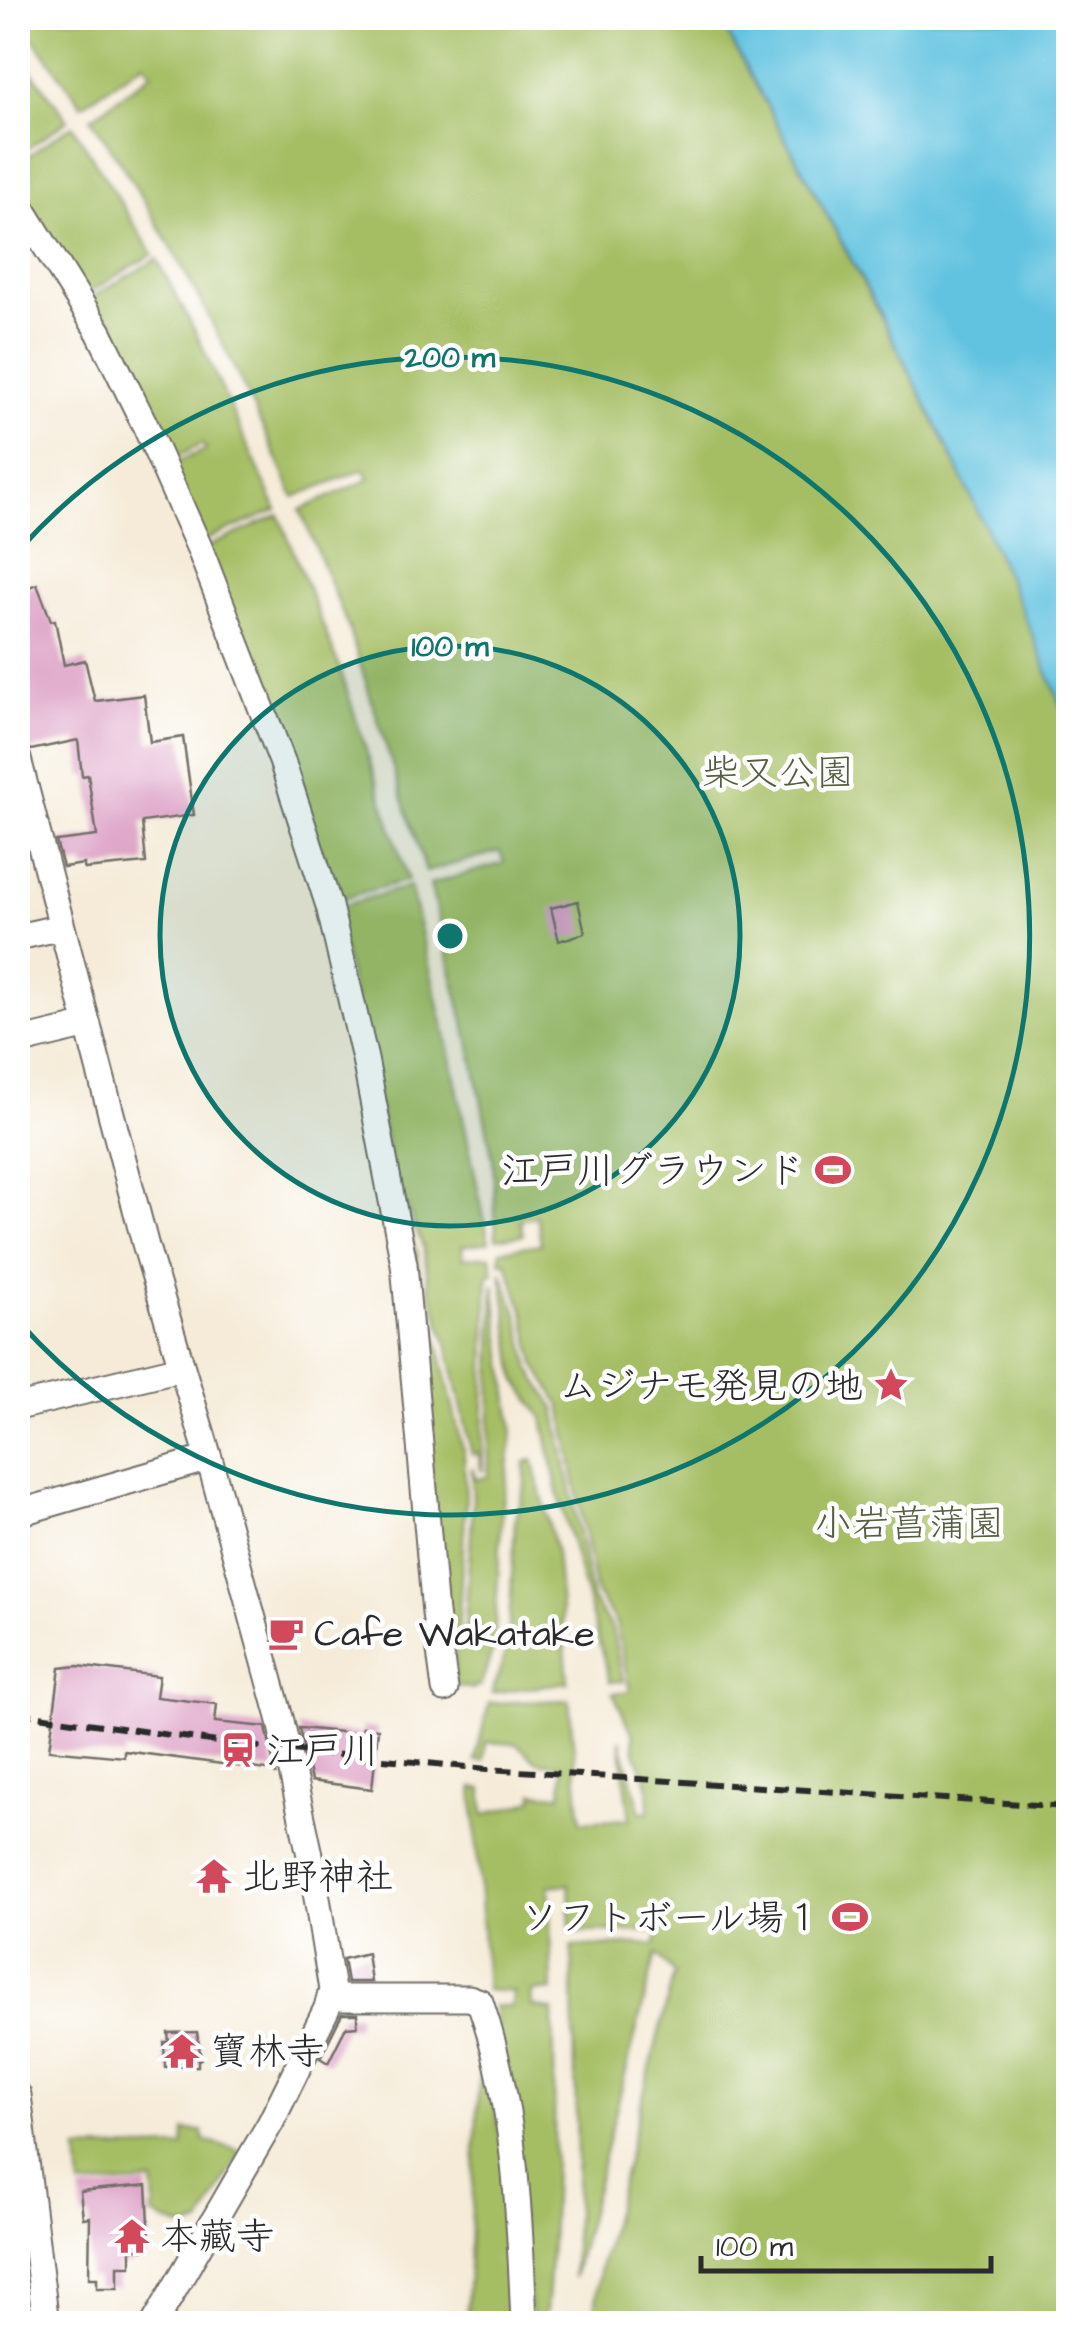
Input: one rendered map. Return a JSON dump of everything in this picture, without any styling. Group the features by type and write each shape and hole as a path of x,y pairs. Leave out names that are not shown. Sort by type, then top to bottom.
{"street":[{"path":"18,202 99,332 145,425 199,547 308,835 365,1059 404,1264 434,1613 445,1690"},
{"path":"18,764 297,1785 331,1998 271,2122 154,2324"},
{"path":"18,938 62,927"},
{"path":"18,1042 88,1025"},
{"path":"18,1407 181,1368"},
{"path":"18,1513 209,1458"},
{"path":"331,1998 469,1998 480,2002 518,2192 524,2324"},
{"path":"18,2095 26,2212 46,2324"}],"green space":[{"name":"柴又公園","path":"18,18 719,18 906,365 992,542 1068,725 1068,2323 594,2323 599,2272 674,1973 656,1954 573,2278 577,2155 572,1947 656,1944 658,1931 571,1932 569,1884 549,1886 552,1990 532,1992 532,2006 553,2011 554,2128 545,2323 532,2323 494,2006 512,2007 513,1992 486,1990 473,1788 482,1789 484,1815 528,1802 534,1799 534,1793 561,1795 563,1765 537,1762 517,1744 486,1742 484,1761 475,1761 489,1703 569,1700 581,1822 630,1819 620,1739 641,1812 649,1812 648,1784 635,1752 633,1734 613,1693 630,1691 616,1623 596,1593 561,1406 535,1364 524,1312 506,1261 500,1262 501,1250 541,1244 537,1217 520,1219 523,1235 496,1239 493,1160 472,1054 430,884 504,863 500,851 426,872 349,629 300,510 370,479 364,469 294,497 202,303 150,210 91,118 152,73 144,63 82,105"},
{"path":"18,53 68,120 18,155"},
{"path":"72,125 153,254 84,295 18,191 18,163"},
{"path":"157,259 198,337 277,510 203,541 170,465 206,450 203,444 168,461 87,300"},
{"path":"279,515 339,666 408,880 333,901 205,548"},
{"path":"410,886 489,1242 462,1246 463,1258 491,1256 482,1472 478,1453 472,1454 448,1347 429,1287 423,1247 397,1193 334,908"},
{"path":"400,1209 417,1252 421,1290 435,1329 464,1455 466,1500 458,1631 447,1638"},
{"path":"501,1271 518,1315 530,1369 555,1408 592,1599 612,1629 623,1681 610,1682 558,1493 543,1418 516,1379"},
{"path":"494,1284 513,1432 502,1511 494,1646 480,1687 475,1685 474,1689 454,1685 455,1646 464,1641 472,1467 476,1480 488,1476"},
{"path":"533,1460 556,1553 568,1682 492,1693 508,1645 515,1522 525,1486 525,1462"},
{"path":"481,2036 512,2195 518,2323 466,2324"},
{"path":"185,2131 202,2131 204,2141 241,2151 201,2224 185,2229 152,2215 153,2182 81,2187 78,2150 183,2147"}],"water":[{"path":"719,18 1068,18 1068,725 1032,633 950,453 861,277"}],"building":[{"path":"37,584 51,621 55,620 64,665 85,660 95,701 144,695 150,742 183,737 194,815 142,822 146,863 84,869 84,864 63,867 56,841 97,836 88,775 82,776 78,740 31,750 22,744 18,721 18,591"},
{"path":"578,901 585,933 559,941 551,908"},
{"path":"78,1666 159,1676 156,1697 217,1704 215,1722 266,1727 275,1771 124,1751 124,1757 49,1750 60,1668"},
{"path":"363,1727 378,1729 372,1789 311,1781 299,1728 362,1734"},
{"path":"367,1953 371,1982 347,1982 343,1959"},
{"path":"342,2014 357,2014 357,2026 346,2027 328,2063 320,2058"},
{"path":"197,2032 201,2059 198,2066 165,2067 164,2042 169,2042 168,2033"},
{"path":"147,2185 150,2244 145,2244 144,2250 131,2249 131,2266 118,2266 118,2288 97,2288 97,2278 89,2278 90,2217 83,2218 80,2191"}],"railway":[{"path":"18,1713 238,1745 488,1769 1068,1807"}],"place":[{"name":"江戸川グラウンド","path":"833,1170"},
{"name":"ムジナモ発見の地","path":"891,1385"},
{"name":"Cafe Wakatake","path":"286,1633"},
{"name":"江戸川","path":"238,1750"},
{"name":"北野神社","path":"214,1876"},
{"name":"ソフトボール場１","path":"850,1917"},
{"name":"寶林寺","path":"182,2051"},
{"name":"本藏寺","path":"132,2236"}],"park label":[{"name":"小岩菖蒲園","path":"909,1523"}]}
